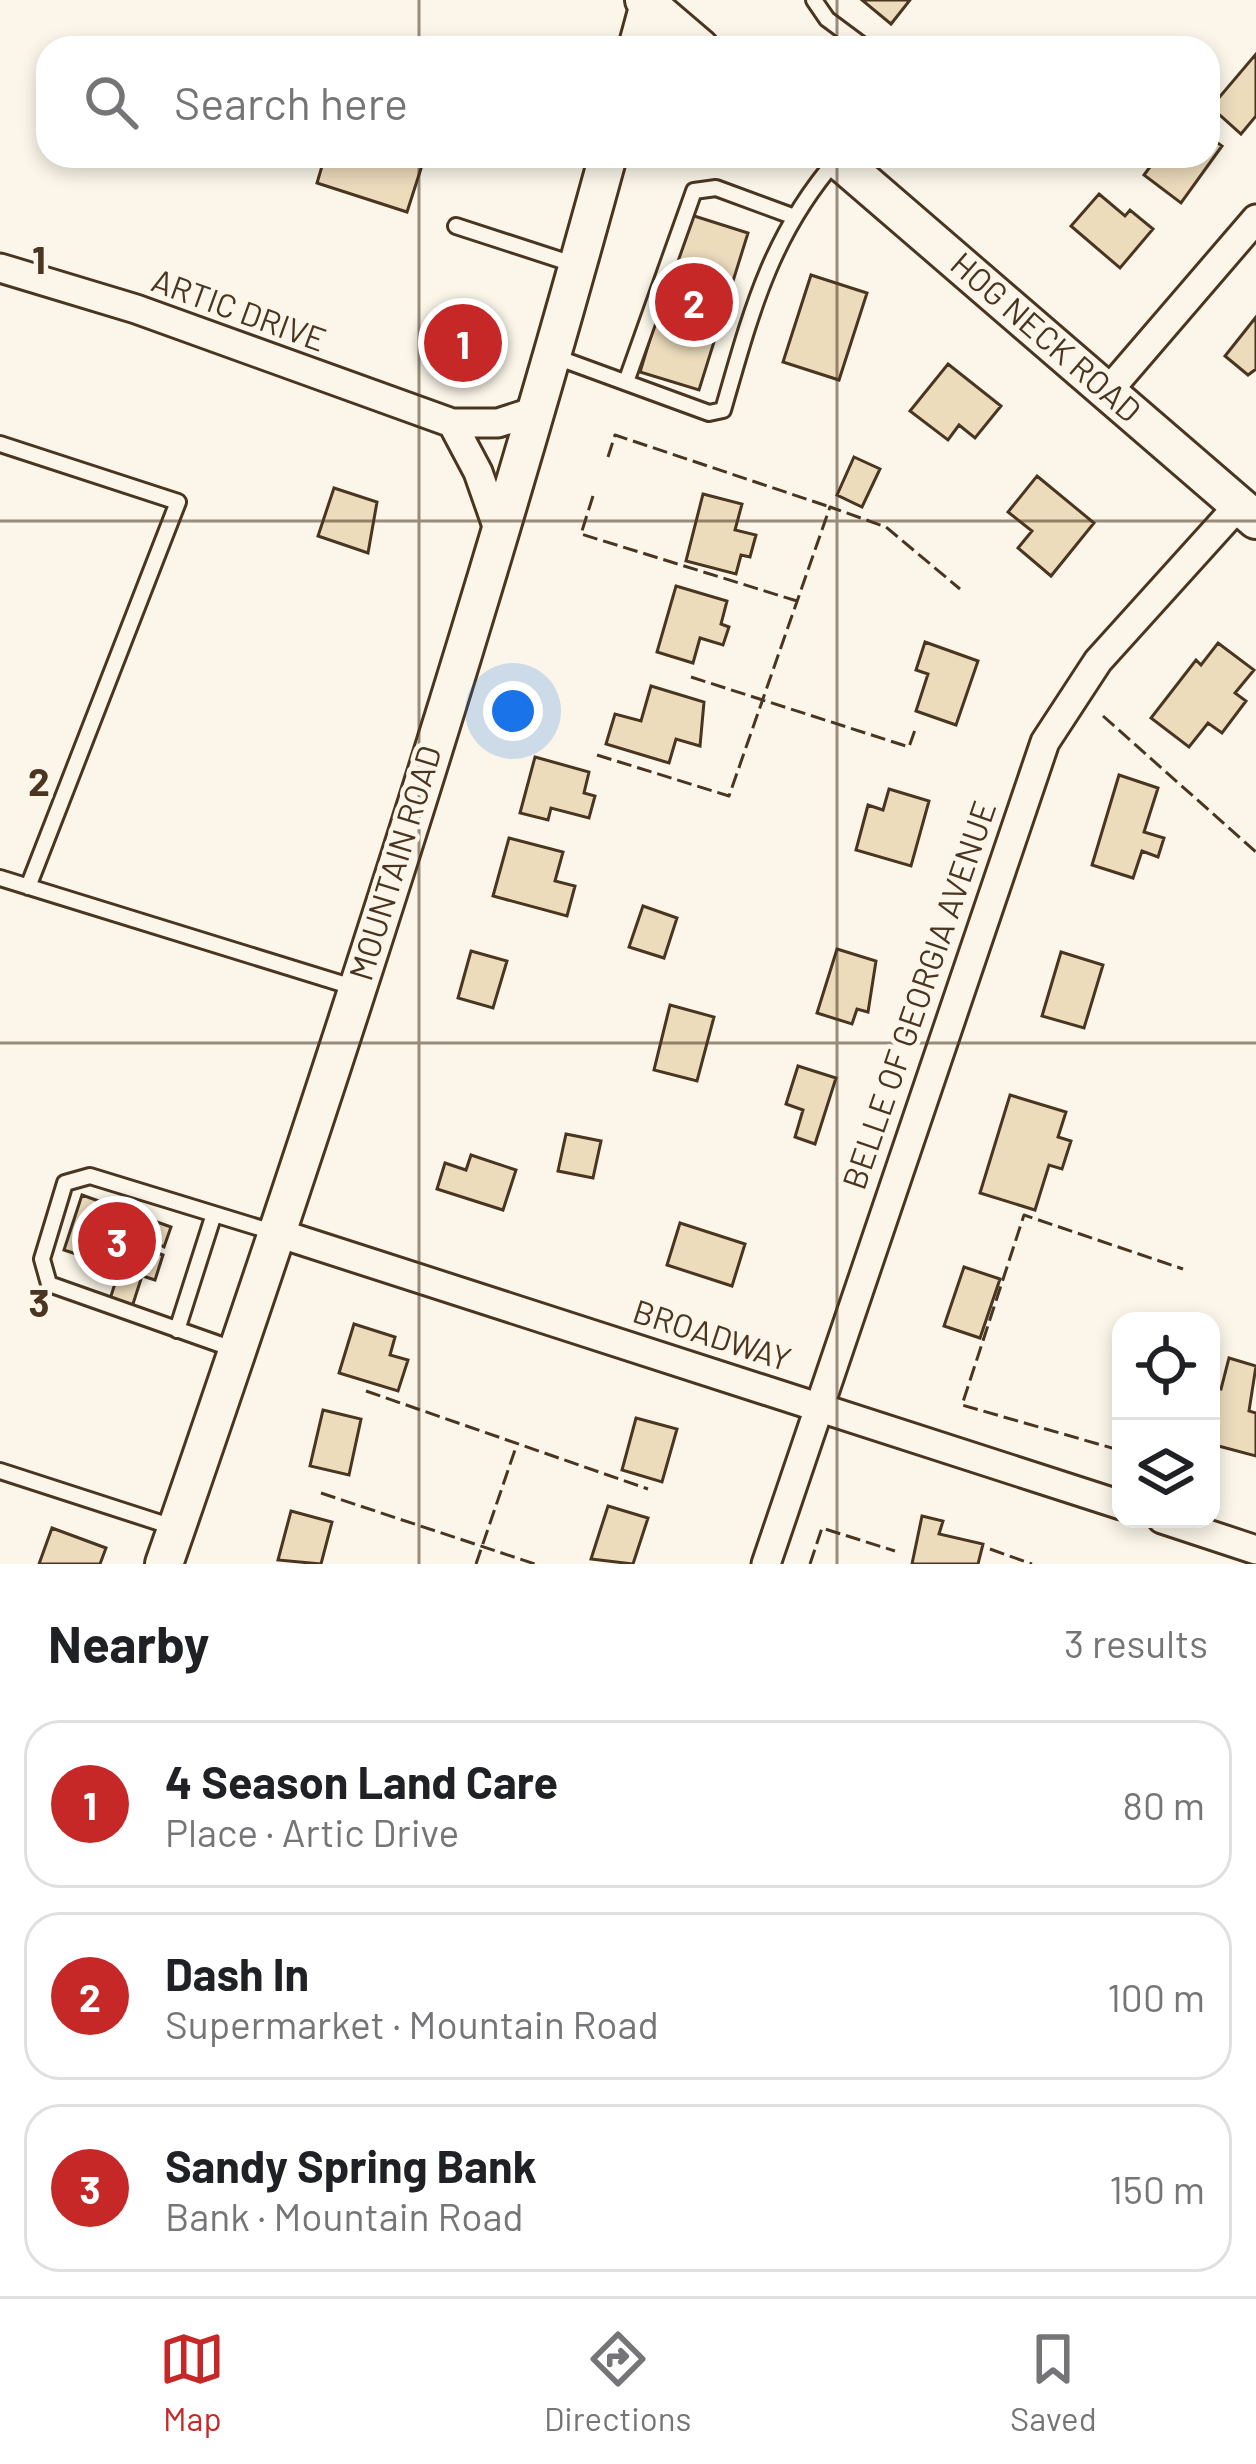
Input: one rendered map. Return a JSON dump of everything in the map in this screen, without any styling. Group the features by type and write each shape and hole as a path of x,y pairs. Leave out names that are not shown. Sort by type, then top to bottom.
{"main road":[{"path":"640,36 648,0 687,36"},
{"name":"MOUNTAIN ROAD","path":"164,1564 281,1234 554,356 605,168"},
{"name":"HOG NECK ROAD","path":"855,168 1247,512"}],"street":[{"path":"1109,390 1256,219"},
{"name":"ARTIC DRIVE","path":"0,268 136,309 452,424 498,423 535,411"},
{"path":"452,424 499,529"},
{"name":"BELLE OF GEORGIA AVENUE","path":"766,1564 1045,742 1098,661 1247,512"},
{"name":"BROADWAY","path":"281,1234 1112,1502"},
{"path":"1189,1528 1256,1550"}],"lane":[{"path":"814,0 827,19 850,36"},
{"path":"554,356 709,413 723,410 779,236 792,216 840,168"},
{"path":"626,382 694,191 716,188 792,216"},
{"path":"457,226 578,266"},
{"path":"0,444 178,502 28,887"},
{"path":"0,878 356,988"},
{"path":"239,1351 60,1291 43,1276 41,1258 65,1183 90,1176 281,1234"},
{"path":"177,1330 214,1214"},
{"path":"0,1471 176,1528"}],"building":[{"path":"862,0 910,0 891,24"},
{"path":"1256,54 1256,116 1241,134 1220,115 1220,96"},
{"path":"321,168 421,168 407,212 317,183"},
{"path":"1149,168 1206,168 1181,203 1144,175"},
{"path":"1099,194 1125,216 1130,210 1153,229 1120,268 1071,226"},
{"path":"688,214 748,233 699,390 640,372"},
{"path":"811,275 867,293 839,380 783,362"},
{"path":"1256,317 1256,369 1248,375 1225,356"},
{"path":"447,319 489,333 478,366 436,352"},
{"path":"948,364 1001,406 975,438 959,425 948,440 910,411"},
{"path":"854,457 880,469 862,507 837,495"},
{"path":"1037,476 1094,523 1051,576 1018,548 1032,531 1008,512"},
{"path":"334,488 377,502 368,553 318,536"},
{"path":"703,494 742,504 735,530 756,535 750,557 741,555 736,574 686,561"},
{"path":"676,586 727,601 721,624 729,627 723,645 700,638 693,663 657,652"},
{"path":"925,642 978,661 956,725 916,711 928,674 916,670"},
{"path":"1218,643 1254,670 1235,693 1246,701 1222,733 1208,723 1189,747 1151,718 1196,660 1201,665"},
{"path":"651,686 704,702 700,746 676,739 669,763 606,744 615,714 641,721"},
{"path":"535,757 589,772 584,793 595,796 589,818 551,808 548,820 520,813"},
{"path":"1119,775 1158,788 1144,832 1164,838 1158,857 1142,851 1133,878 1092,865"},
{"path":"889,789 929,801 911,866 856,850 868,805 883,810"},
{"path":"509,838 563,852 555,881 575,886 567,916 493,896"},
{"path":"643,906 677,918 664,958 629,947"},
{"path":"837,949 876,961 868,1012 857,1009 852,1024 817,1013"},
{"path":"471,951 507,961 493,1008 458,998"},
{"path":"1061,952 1103,965 1084,1028 1042,1016"},
{"path":"670,1005 714,1017 697,1081 654,1070"},
{"path":"798,1066 836,1078 815,1144 795,1137 803,1110 786,1104"},
{"path":"1010,1095 1066,1112 1058,1137 1071,1141 1062,1169 1049,1165 1035,1210 980,1193"},
{"path":"566,1134 601,1141 593,1178 558,1171"},
{"path":"471,1155 516,1170 503,1210 437,1189 445,1163 466,1170"},
{"path":"82,1195 171,1227 164,1247 158,1244 155,1252 163,1255 155,1280 64,1250"},
{"path":"680,1223 745,1244 732,1286 667,1265"},
{"path":"964,1267 1000,1279 980,1338 944,1326"},
{"path":"120,1268 142,1276 132,1307 110,1299"},
{"path":"354,1324 395,1337 390,1355 408,1360 398,1391 339,1373"},
{"path":"1229,1358 1256,1366 1249,1411 1256,1413 1256,1456 1220,1446 1221,1389"},
{"path":"323,1410 361,1419 349,1475 310,1466"},
{"path":"636,1418 677,1429 662,1482 622,1470"},
{"path":"608,1506 648,1518 633,1564 591,1559"},
{"path":"291,1511 332,1522 321,1564 278,1560"},
{"path":"922,1516 943,1521 939,1534 983,1544 978,1564 912,1564"},
{"path":"52,1528 106,1548 100,1564 39,1564"}],"fence":[{"path":"608,457 615,435 830,507"},
{"path":"593,496 581,534 797,601"},
{"path":"597,755 729,796 830,507 886,527 960,589"},
{"path":"691,677 909,747 916,727"},
{"path":"1103,716 1256,852"},
{"path":"1112,1448 962,1405 1024,1215 1183,1269"},
{"path":"366,1391 648,1489"},
{"path":"476,1564 517,1444"},
{"path":"321,1493 535,1564"},
{"path":"810,1564 822,1528 895,1551"},
{"path":"990,1549 1032,1564"}],"place":[{"name":"Dash In","path":"694,302"},
{"name":"4 Season Land Care","path":"463,343"},
{"name":"Sandy Spring Bank","path":"117,1241"}]}
